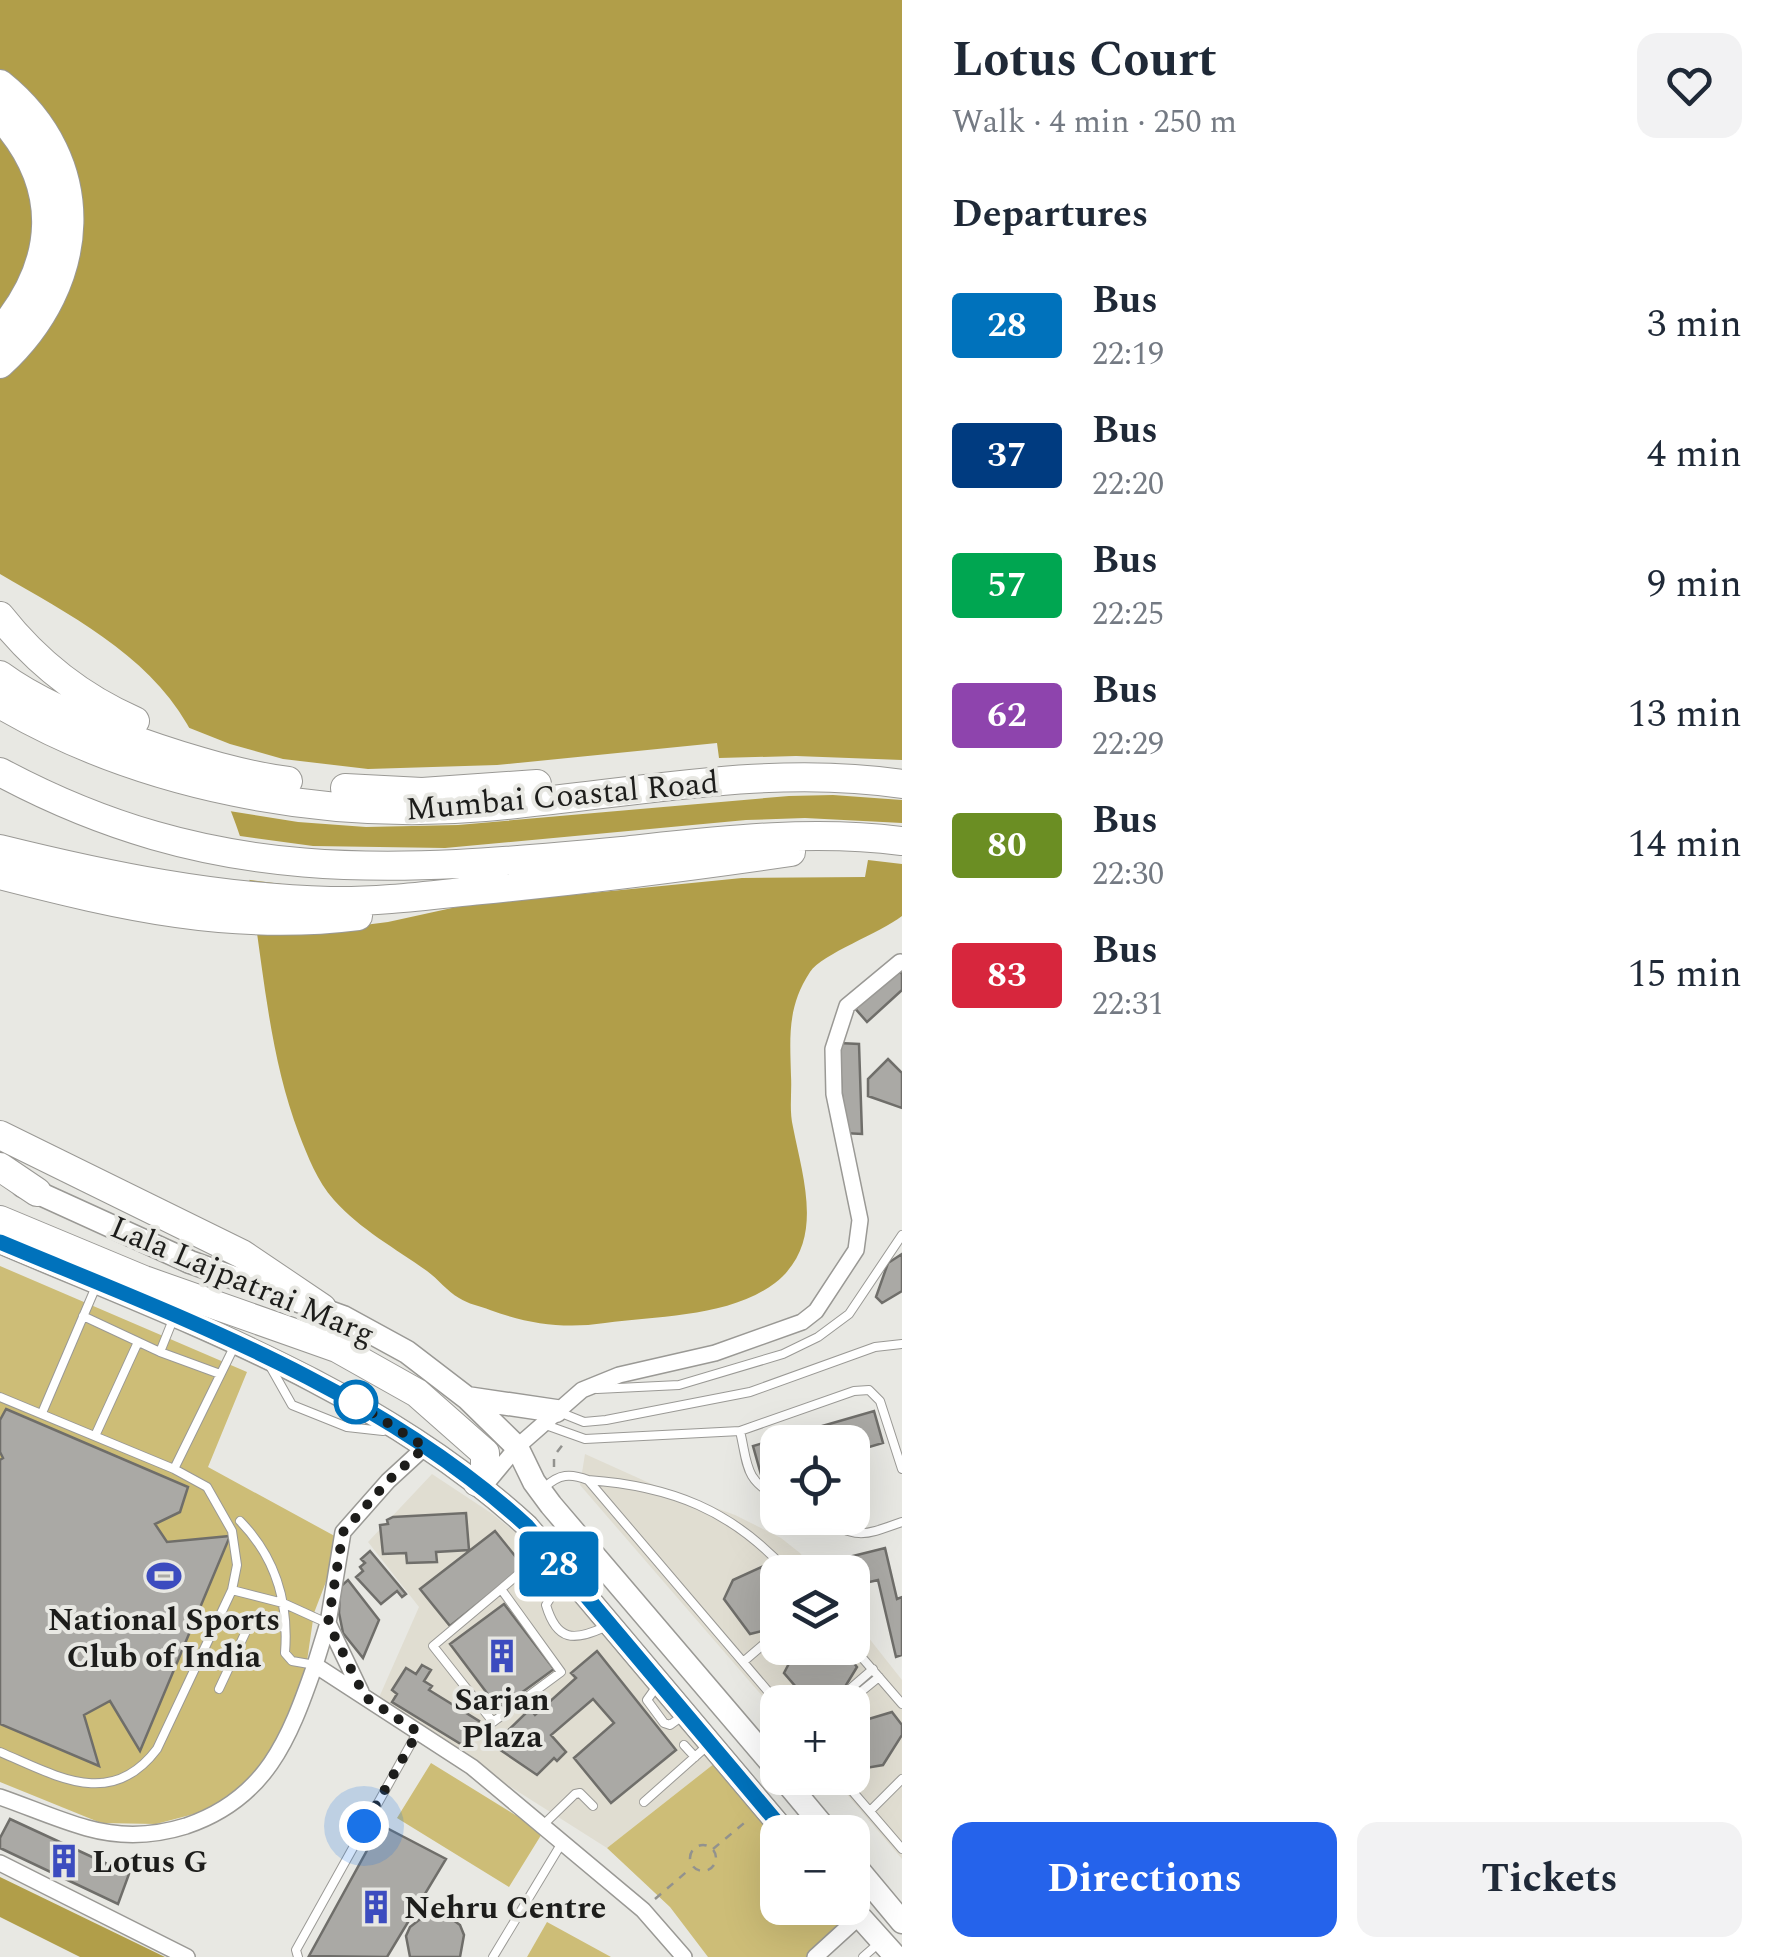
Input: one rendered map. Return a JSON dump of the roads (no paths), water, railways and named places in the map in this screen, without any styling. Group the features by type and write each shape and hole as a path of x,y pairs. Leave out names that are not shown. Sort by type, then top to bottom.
{"highway":[{"path":"0,84 30,112 49,140 66,183 70,220 65,264 48,307 0,364"},
{"path":"0,116 32,160 40,180 46,239 32,288 0,332"},
{"path":"0,616 46,667 87,697 268,778"},
{"path":"0,675 57,707 120,733 268,778 340,788 422,792 655,778 724,782"},
{"name":"Mumbai Coastal Road","path":"0,704 75,742 213,787 385,810 481,808 724,782 806,778 902,784"},
{"name":"Mumbai Coastal Road","path":"0,772 92,815 159,838 220,854 280,862 363,868 439,867 746,838 902,841"},
{"path":"0,848 102,874 266,898 334,901 697,866 870,838"},
{"path":"0,875 143,910 272,922 373,914 467,891"},
{"path":"0,1135 228,1247 322,1308"},
{"path":"0,1167 37,1192"},
{"path":"0,1220 144,1280 337,1348 417,1393 486,1454 480,1484"}],"main road":[{"name":"Lala Lajpatrai Marg","path":"0,1175 190,1262 322,1308 407,1352 467,1398 517,1447 540,1491 760,1750"},
{"name":"Lala Lajpatrai Marg","path":"0,1242 230,1354 265,1356 349,1398 480,1484 527,1526 684,1714 702,1750 768,1815"},
{"path":"467,1398 550,1418"},
{"path":"797,1795 814,1815"},
{"path":"870,1884 902,1922"},
{"path":"862,1925 875,1953"}],"street":[{"path":"480,1484 582,1390 619,1375 716,1353 802,1322 835,1287 856,1250 860,1220 834,1094 833,1050 848,1006 900,962"},
{"path":"0,1796 89,1829 130,1834 155,1834 216,1815 240,1799 274,1761 294,1722 328,1623 343,1532 388,1481 425,1447"},
{"path":"328,1623 365,1697"},
{"path":"315,1666 472,1767 643,1910 684,1957"},
{"path":"0,1863 187,1957"},
{"path":"815,1957 844,1925"}],"lane":[{"path":"582,1390 678,1385 783,1354 818,1337 849,1314 902,1235"},
{"path":"42,1413 94,1291"},
{"path":"83,1316 160,1352 220,1374"},
{"path":"160,1352 172,1324"},
{"path":"95,1436 138,1342"},
{"path":"550,1418 606,1420 750,1392 874,1347 902,1344"},
{"path":"174,1469 230,1354"},
{"path":"265,1356 292,1405 347,1427 403,1432"},
{"path":"550,1418 584,1439 596,1440 740,1431 854,1391 869,1390 880,1401 902,1469"},
{"path":"0,1397 174,1469 207,1487 222,1507 236,1546 237,1565 232,1590 157,1749 142,1769 113,1784 88,1784 0,1752"},
{"path":"740,1431 751,1477 760,1487"},
{"path":"540,1491 556,1477 575,1475 588,1480 629,1483 687,1498 763,1544 773,1555"},
{"path":"588,1480 762,1685"},
{"path":"240,1521 270,1559 283,1602 288,1658 315,1666"},
{"path":"870,1533 902,1522"},
{"path":"501,1590 561,1672 493,1722 433,1646 547,1550"},
{"path":"566,1572 546,1604 565,1635 579,1638 610,1625"},
{"path":"232,1590 283,1602 328,1623"},
{"path":"219,1689 248,1626 255,1621 286,1628"},
{"path":"742,1662 760,1647"},
{"path":"869,1665 902,1704"},
{"path":"866,1685 876,1673"},
{"path":"298,1957 296,1950 418,1732"},
{"path":"684,1745 702,1750"},
{"path":"644,1802 702,1750"},
{"path":"870,1811 902,1779"},
{"path":"543,1824 575,1794 580,1793 593,1806"},
{"path":"856,1795 902,1849"},
{"path":"494,1957 563,1841"}],"place":[{"name":"National Sports Club of India","path":"164,1576"},
{"name":"Sarjan Plaza","path":"502,1656"},
{"name":"Lotus G","path":"64,1861"},
{"name":"Nehru Centre","path":"376,1907"}]}
